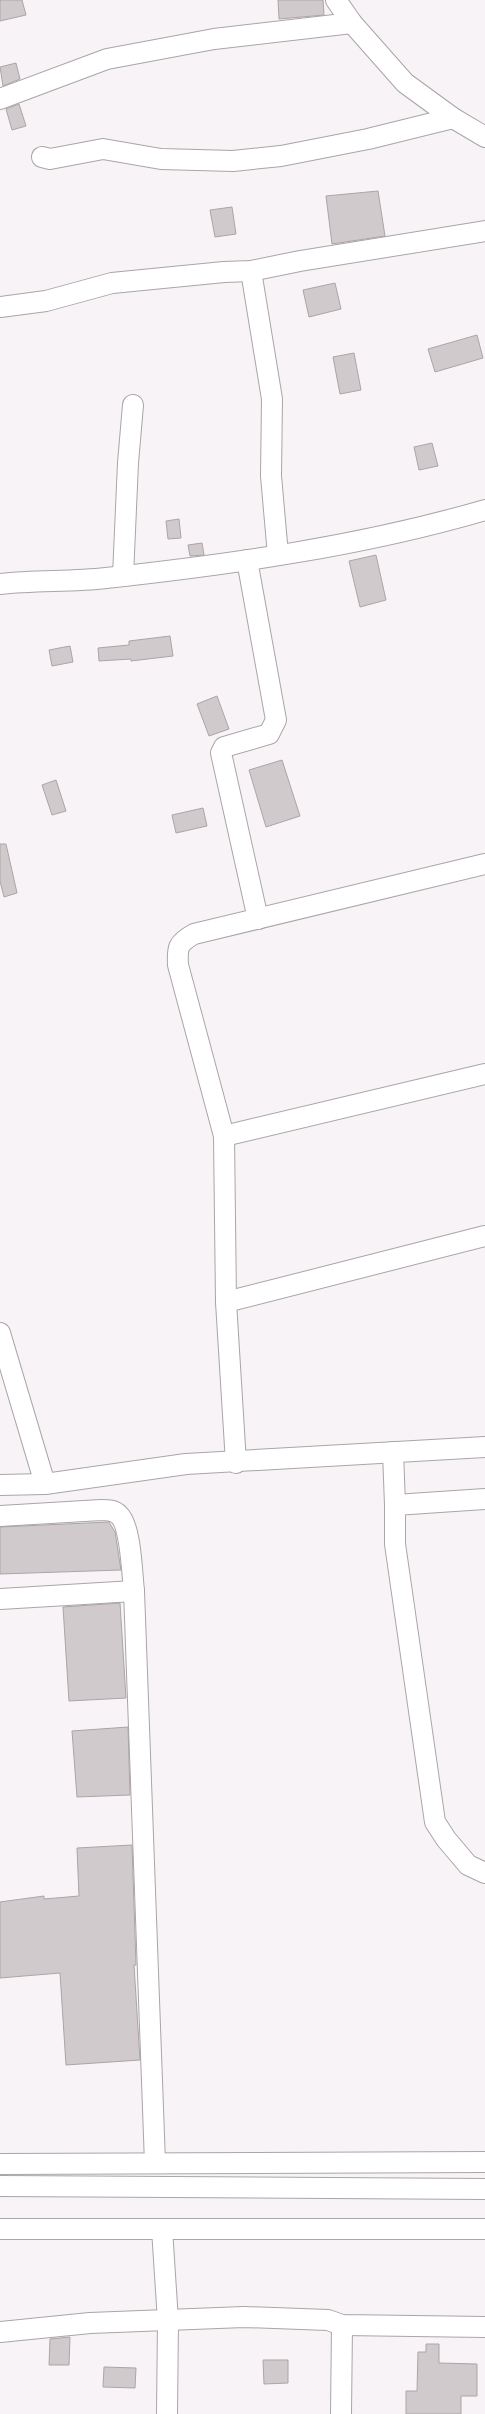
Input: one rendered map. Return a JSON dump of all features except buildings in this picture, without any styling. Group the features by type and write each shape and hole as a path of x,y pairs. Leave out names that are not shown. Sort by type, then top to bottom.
{"street":[{"path":"336,0 352,23 405,83 453,118 485,137"},
{"path":"0,99 107,59 214,38 352,23"},
{"path":"42,157 50,159 103,149 161,159 233,161 281,156 324,148 453,118"},
{"path":"0,307 46,301 112,283 224,272 251,271 300,260 485,231"},
{"path":"251,271 272,399 271,476 278,555"},
{"path":"124,576 128,463 133,405"},
{"path":"2,579 124,576 247,560 426,528 485,510"},
{"path":"247,560 276,720 273,729 269,734 231,744 224,747 221,753 258,919"},
{"path":"236,1463 226,1302 224,1136 178,965 177,950 184,940 194,934 485,864"},
{"path":"224,1136 485,1074"},
{"path":"226,1302 485,1236"},
{"path":"0,1333 45,1484"},
{"path":"0,1485 45,1484 186,1464 236,1463 485,1447"},
{"path":"393,1452 395,1544 435,1822 446,1839 468,1865 485,1873"},
{"path":"395,1505 485,1499"},
{"path":"0,1516 102,1510 113,1511 120,1515 126,1525 134,1591 155,2162"},
{"path":"0,1599 134,1591"},
{"path":"0,2164 155,2162 485,2162"},
{"path":"0,2186 485,2189"},
{"path":"0,2229 485,2229"},
{"path":"162,2229 168,2321 167,2414"},
{"path":"0,2332 90,2323 244,2317 328,2320 342,2325 485,2327"},
{"path":"342,2325 342,2414"}]}
